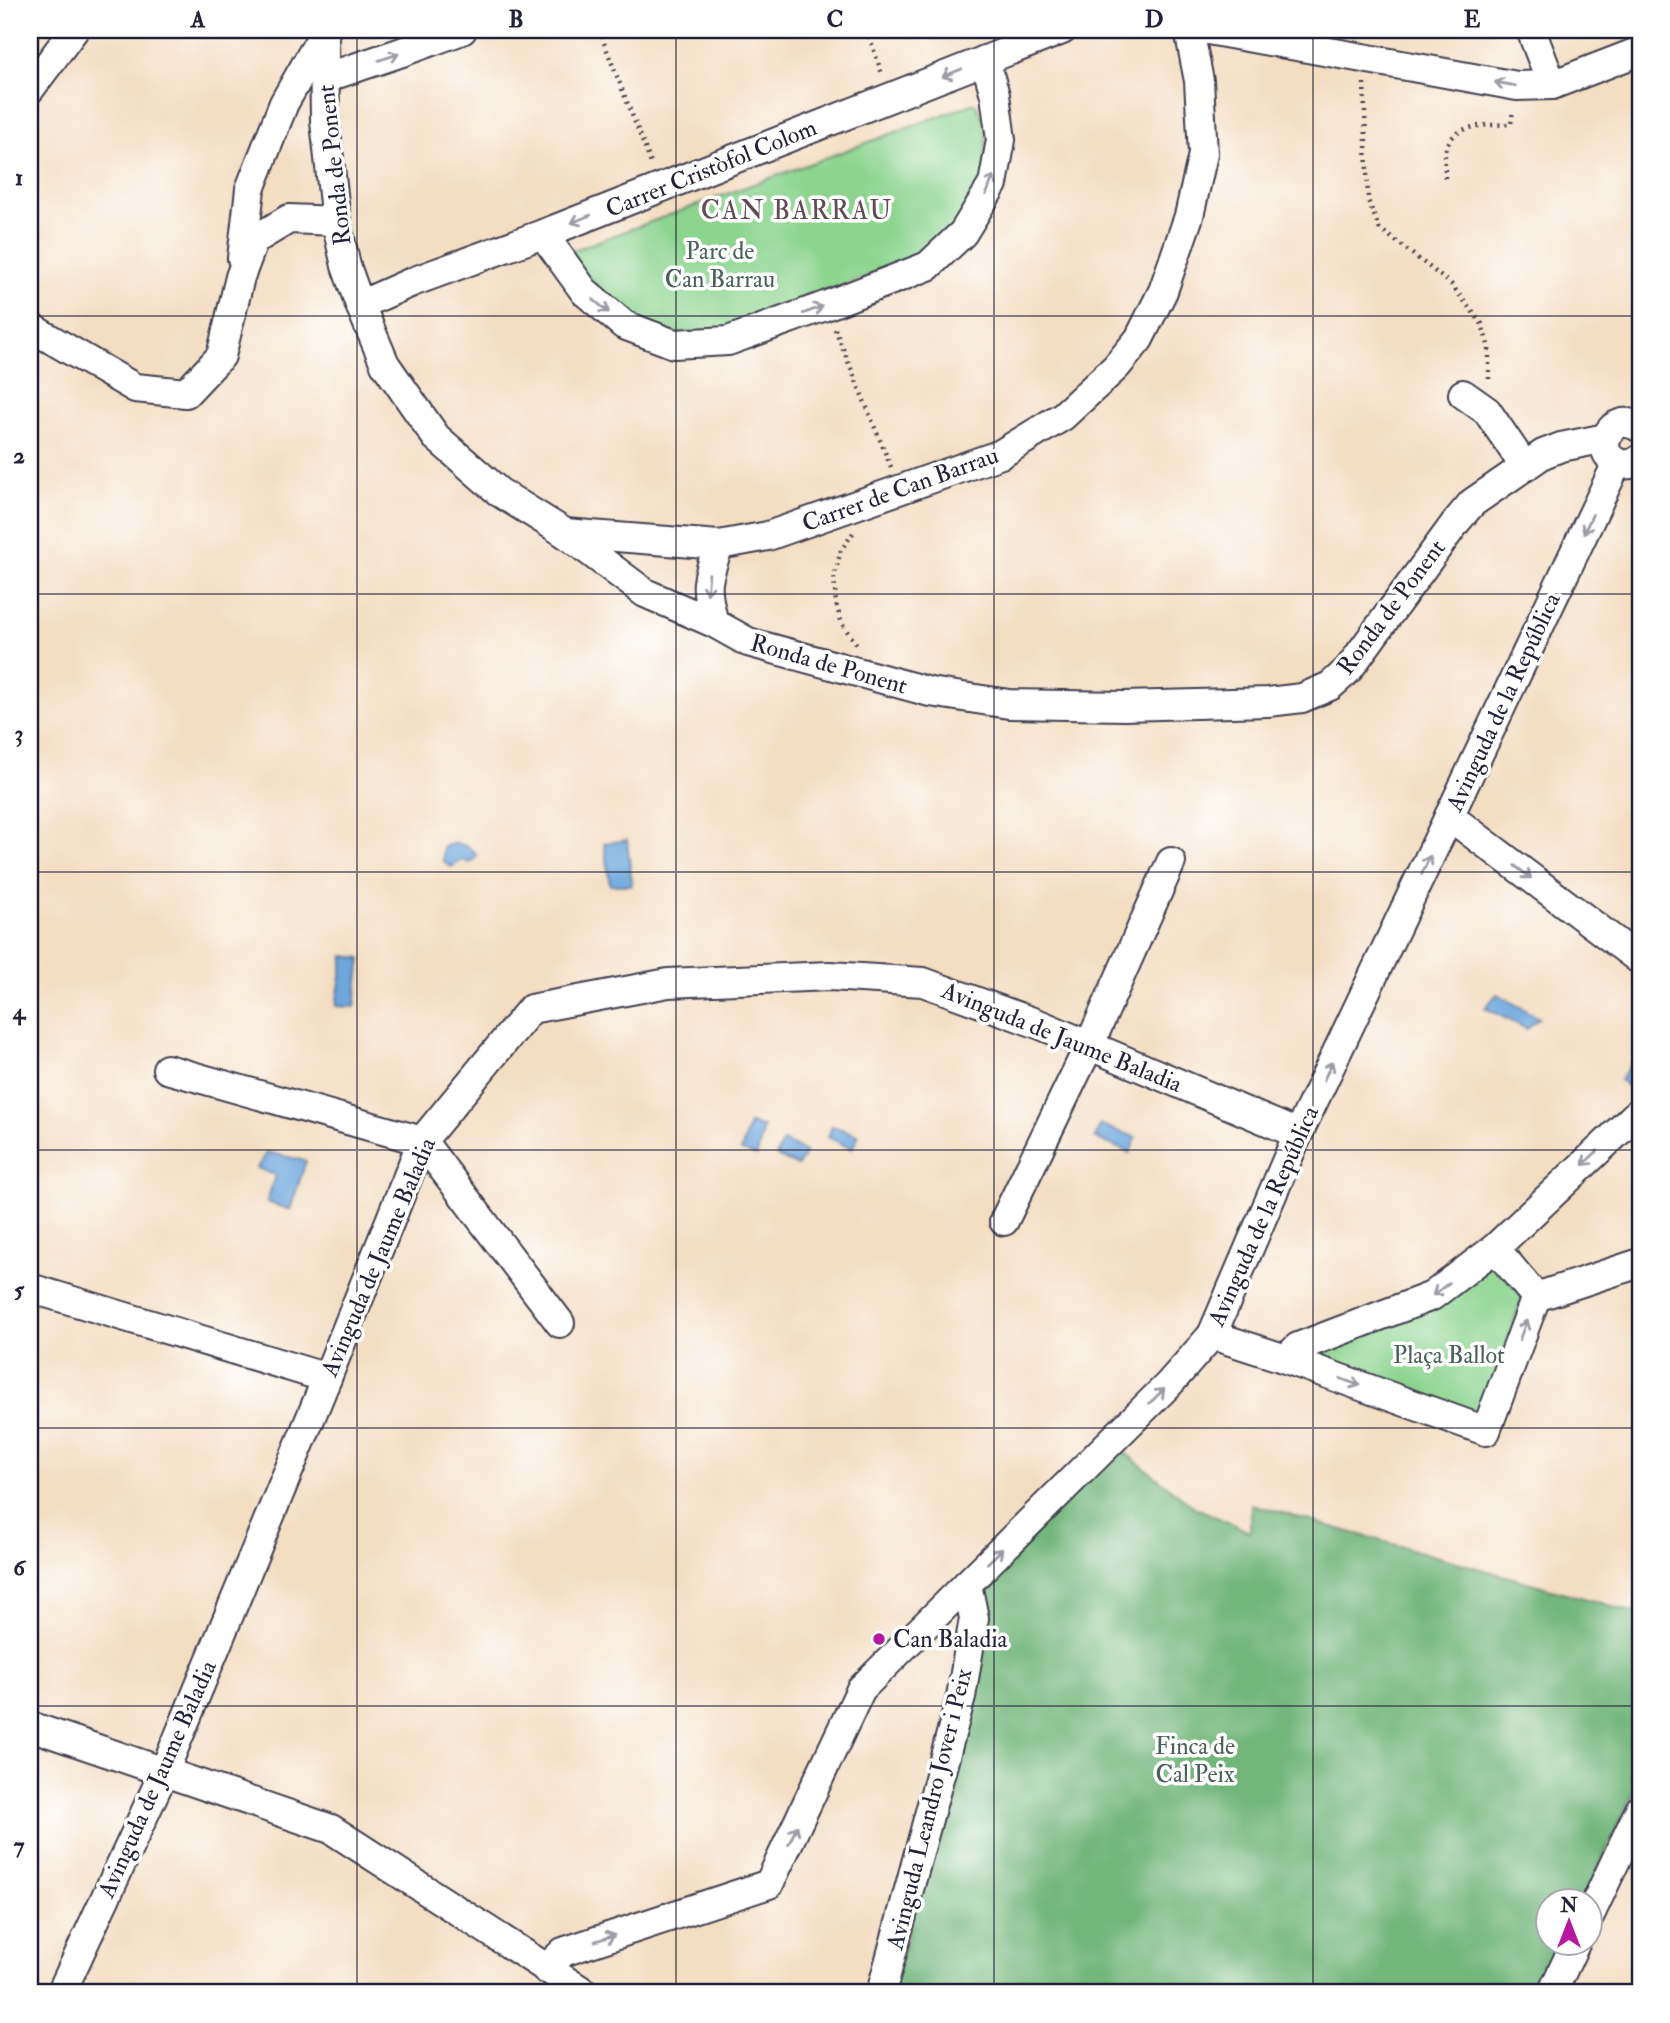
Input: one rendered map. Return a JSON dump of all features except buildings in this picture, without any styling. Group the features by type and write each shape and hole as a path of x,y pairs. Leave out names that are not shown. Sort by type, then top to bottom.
{"street":[{"path":"30,89 74,30"},
{"path":"324,78 462,30"},
{"name":"Carrer Cristòfol Colom","path":"360,305 412,282 543,234 1062,30"},
{"name":"Carrer de Can Barrau","path":"565,533 719,545 768,536 1001,454 1063,416 1116,367 1139,340 1163,291 1189,216 1203,154 1199,81 1189,30"},
{"path":"1208,30 1517,86 1552,85 1640,51"},
{"path":"1531,30 1552,85"},
{"path":"30,327 135,388 186,393 221,356 240,277 250,189 284,103 325,32"},
{"name":"Ronda de Ponent","path":"325,32 325,122 336,221 346,266 386,365 436,437 499,492 565,533 645,593 714,623 748,642 930,692 1009,705 1124,706 1268,702 1302,698 1330,686 1348,670 1472,503 1543,454 1562,447 1628,457"},
{"path":"543,234 584,291 624,325 674,344 728,341 928,266 963,233 993,184 1001,140 995,95 985,60"},
{"path":"240,277 254,240 289,219 336,221"},
{"path":"1463,394 1487,411 1525,467"},
{"name":"Ronda de Ponent","path":"1628,457 1610,430 1621,424 1639,426"},
{"name":"Avinguda de la República","path":"545,1981 563,1952 769,1884 861,1689 1169,1384 1212,1335 1298,1134 1449,816 1628,457"},
{"path":"714,623 707,597 707,577 719,545"},
{"path":"1449,816 1640,960"},
{"path":"1004,1221 1089,1046 1171,862"},
{"name":"Avinguda de Jaume Baladia","path":"61,1993 164,1772 422,1141 531,1009 668,983 831,976 923,982 1041,1025 1298,1134"},
{"path":"167,1069 422,1141 560,1324"},
{"path":"1286,1359 1298,1347 1432,1296 1495,1248 1640,1111"},
{"path":"1495,1248 1536,1297"},
{"path":"1536,1297 1640,1263"},
{"path":"30,1288 327,1378"},
{"path":"1212,1335 1486,1431 1536,1297"},
{"name":"Avinguda Leandro Jover i Peix","path":"881,1993 961,1697 974,1618 967,1584"},
{"path":"30,1726 331,1829 545,1981 585,1993"},
{"path":"1604,1886 1640,1809"},
{"path":"1552,1993 1569,1956"}],"path":[{"path":"599,30 661,187"},
{"path":"867,30 890,98"},
{"path":"1364,58 1368,200 1379,228 1451,284 1482,324 1489,348 1487,411"},
{"path":"1445,178 1446,150 1452,135 1466,128 1511,124"},
{"path":"825,306 889,494 841,550 834,577 836,604 842,624 890,681"}],"green space":[{"name":"Parc de Can Barrau","path":"975,103 987,126 984,188 954,228 921,256 722,332 673,333 625,315 566,253"},
{"name":"Plaça Ballot","path":"1494,1263 1522,1298 1487,1405 1471,1416 1319,1364 1319,1350"},
{"name":"Finca de Cal Peix","path":"1118,1447 1194,1507 1250,1532 1251,1504 1640,1614 1640,1779 1590,1886 1534,1886 1534,1956 1556,1956 1538,1993 892,1993 990,1621 981,1582"}],"water":[{"path":"627,840 632,885 610,885 604,843"},
{"path":"456,843 469,847 477,856 470,863 462,860 451,867 443,861 443,847"},
{"path":"344,956 361,958 355,1007 336,1006"},
{"path":"1497,994 1539,1018 1527,1029 1485,1008"},
{"path":"1633,1061 1640,1065 1640,1082 1633,1091 1620,1080"},
{"path":"749,1124 763,1127 757,1156 741,1151"},
{"path":"1100,1125 1136,1137 1130,1153 1095,1138"},
{"path":"832,1126 859,1135 852,1149 828,1137"},
{"path":"783,1141 806,1152 798,1166 776,1156"},
{"path":"267,1152 306,1161 290,1210 267,1202 275,1175 257,1168"}],"place":[{"name":"Can Baladia","path":"879,1639"}],"district":[{"name":"CAN BARRAU","path":"797,210"}]}
